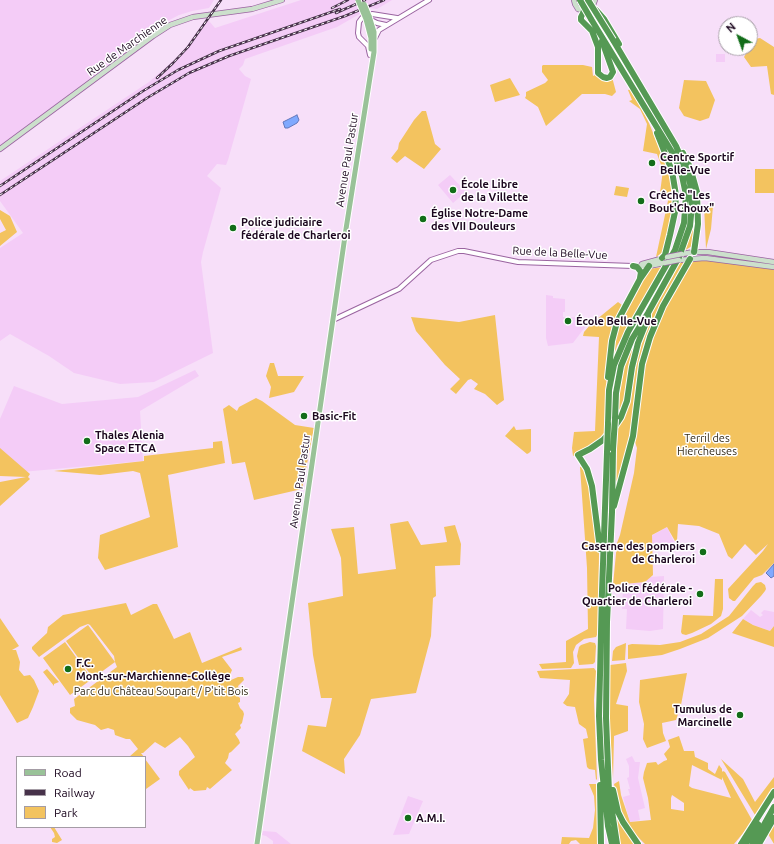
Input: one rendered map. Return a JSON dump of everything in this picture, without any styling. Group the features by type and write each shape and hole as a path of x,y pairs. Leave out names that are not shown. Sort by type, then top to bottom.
{"highway":[{"path":"580,0 596,27 608,43 619,51 676,146 685,167 691,188 692,214 687,237 679,257 632,339 621,366 616,393 612,512 603,659"},
{"path":"588,0 608,43 675,158 682,176 686,202 684,223 675,250 617,354 609,390 604,555 603,669 608,776 617,844"},
{"path":"588,10 581,17 582,22 591,29 598,47 598,73 607,78 613,72 608,43"},
{"path":"588,10 604,19 620,45 619,51"},
{"path":"588,10 595,18 610,42 661,129 662,135"},
{"path":"650,114 672,172 676,195 675,212 664,261"},
{"path":"659,117 665,122 683,153 690,167 697,192 698,224 694,252"},
{"path":"612,512 633,436 642,364 650,337 663,306 690,259"},
{"path":"609,390 607,381 614,331 622,311 651,263"},
{"path":"636,266 641,272 640,279"},
{"path":"604,555 601,551 592,486 587,469 578,455 603,440 621,417 627,401 632,367 648,318 648,313"},
{"path":"603,669 599,716 601,760 612,844"},
{"path":"601,760 599,765 601,844"},
{"path":"608,776 612,785 618,812 638,844"},
{"path":"742,843 774,792"},
{"path":"742,843 774,797"},
{"path":"753,844 774,807"},
{"path":"759,844 774,818"},
{"path":"631,834 641,844"}],"main road":[{"name":"Rue de Marchienne","path":"0,149 153,36 170,26 193,17 252,9 282,0"},
{"path":"358,0 369,22"},
{"path":"362,0 369,22"},
{"path":"574,0 576,7 588,10 595,0"},
{"name":"Avenue Paul Pastur","path":"257,844 375,40 369,22"},
{"name":"Avenue Paul Pastur","path":"369,22 371,38 370,74"},
{"path":"690,259 694,252"},
{"path":"702,258 703,252"},
{"name":"Rue de la Belle-Vue","path":"664,261 682,254 703,252 774,262"},
{"name":"Rue de la Belle-Vue","path":"636,266 664,261 702,258 774,267"}],"street":[{"path":"370,55 368,46 360,38 358,33 359,22 369,22 376,27 386,25 429,0"},
{"path":"372,14 397,18"},
{"name":"Avenue Paul Pastur","path":"375,40 377,32 386,25"},
{"name":"Rue de la Belle-Vue","path":"333,320 399,289 429,262 440,256 458,251 518,262 636,266"}],"shaded area":[{"path":"0,0 214,0 209,8 179,15 158,26 0,146"},
{"path":"301,0 392,0 377,9 370,8 337,27 245,59 243,65 239,69 245,76 251,79 228,160 226,165 217,164 207,176 221,188 201,262 213,353 154,382 120,384 74,373 49,356 10,334 0,341 0,248 23,233 0,201 0,181 149,82 181,54 205,21 209,21 215,28"},
{"path":"716,54 718,54 718,56 725,56 725,62 716,62"},
{"name":"École Libre de la Villette","path":"450,175 466,192 453,203 438,185"},
{"name":"École Belle-Vue","path":"546,295 553,296 553,298 565,299 565,312 563,312 563,317 592,318 573,343 548,346 546,338"},
{"name":"Thales Alenia Space ETCA","path":"195,370 199,376 140,411 143,461 0,474 0,419 14,386 62,404 138,397"},
{"path":"667,527 674,542 655,552 651,536"},
{"path":"664,576 663,629 650,631 626,629 627,609 622,609 623,589 626,589 626,584 645,582 650,577"},
{"path":"751,610 760,617 763,615 761,613 764,610 774,612 774,626 770,631 753,625 743,619"},
{"path":"632,756 635,762 640,762 638,778 645,808 638,810 640,820 630,822 623,797 630,795 627,778 629,777 629,766 626,759"},
{"name":"A.M.I.","path":"408,796 423,801 409,834 393,835"},
{"path":"263,831 276,832 291,844 273,844 273,841 262,835"}],"green space":[{"path":"758,38 760,38 774,47 774,95 771,94 767,66 751,67 744,57 758,56"},
{"path":"543,65 583,65 592,67 593,76 597,74 612,77 616,92 612,96 605,94 582,94 546,126 538,107 525,98 526,92 548,80 542,72"},
{"path":"510,78 520,95 495,102 490,85"},
{"path":"684,80 706,81 715,100 709,118 700,121 684,116 679,108"},
{"path":"631,89 649,123 671,181 672,209 668,238 663,252 656,257 669,196 660,193 663,170 657,154 643,151 647,124 640,109 629,101 632,100 628,90"},
{"path":"422,111 426,111 435,144 441,149 424,169 405,156 397,163 391,158 398,149 399,143 414,120"},
{"path":"755,169 774,169 774,193 755,193"},
{"path":"616,186 629,188 627,197 614,195"},
{"path":"694,199 697,207 692,246 684,251"},
{"path":"704,205 713,206 711,229 706,249"},
{"path":"0,210 10,216 17,232 0,246 0,233 6,230 0,219"},
{"name":"Terril des Hiercheuses","path":"690,259 774,267 774,563 762,575 754,578 735,601 729,598 728,589 768,544 756,555 745,544 732,559 728,556 719,534 699,526 678,524 677,541 675,541 667,527 652,535 653,575 645,582 613,585 617,543 634,473 637,448 633,436 640,381 650,337"},
{"path":"685,262 653,322 642,352 631,436 614,499 618,427 624,417 639,344 650,316 673,276 677,263"},
{"path":"662,267 617,346 612,361 612,350 617,326 646,273 650,269"},
{"path":"618,302 622,305 614,324 608,352 604,436 573,456 572,448 574,432 595,431 599,337 583,336 584,332 591,324"},
{"path":"495,315 504,400 497,405 485,394 474,389 478,384 471,379 468,380 456,394 450,389 460,379 445,365 416,331 411,317 459,322"},
{"path":"642,325 626,398 618,417 622,371 631,345"},
{"path":"270,363 274,363 278,376 304,376 294,392 269,398 271,387 266,376"},
{"path":"256,398 295,425 314,428 302,489 254,500 245,462 232,464 223,409 229,405 237,411 239,407"},
{"path":"514,426 516,430 531,429 531,451 529,453 527,454 505,436"},
{"path":"222,441 225,463 168,475 178,547 105,570 98,558 100,535 150,517 140,473 133,471 100,475 54,471 144,461 144,456 213,448 213,442"},
{"path":"0,448 30,474 28,477 30,479 0,506 0,482 26,477 0,476"},
{"path":"583,466 590,479 596,520 599,554 598,633 596,637 584,639 576,645 573,652 574,663 571,668 542,669 539,664 566,662 566,641 588,629 587,568 580,467"},
{"path":"408,521 421,545 447,542 444,527 455,525 461,544 460,565 435,566 436,596 433,598 431,636 416,693 371,699 360,735 344,759 345,774 302,751 308,725 326,727 332,698 321,698 313,655 308,603 343,596 341,558 331,529 354,527 358,574 396,569 390,524"},
{"path":"715,579 723,579 723,609 721,616 711,624 692,633 686,635 682,634 683,615 713,616"},
{"path":"761,582 765,585 766,589 761,596 742,616 708,638 662,655 628,659 628,645 660,645 680,642 701,634 729,616 753,586 756,583"},
{"name":"Parc du Château Soupart / P'tit Bois","path":"126,603 131,615 153,604 157,604 174,639 190,632 202,663 241,647 242,650 222,657 232,670 229,677 231,680 238,677 243,677 244,680 238,686 239,689 243,688 244,690 237,695 240,698 240,702 238,703 244,714 240,725 241,728 235,734 240,743 229,753 225,763 232,770 210,789 207,787 206,790 194,791 190,788 189,790 179,775 179,771 195,757 180,737 165,748 155,742 143,753 141,753 143,756 130,756 138,749 130,739 115,735 114,730 108,728 101,730 95,725 77,720 70,713 70,708 75,706 74,699 117,667 114,656 88,624 80,627 39,657 32,647 47,633 48,627 63,615"},
{"path":"0,618 19,646 12,650 16,650 20,662 19,670 24,676 30,675 39,691 28,718 17,723 0,695"},
{"path":"743,619 753,625 770,631 774,626 774,647 732,633"},
{"name":"F.C. Mont-sur-Marchienne-Collège","path":"88,625 115,662 93,678 66,641"},
{"name":"F.C. Mont-sur-Marchienne-Collège","path":"65,642 92,679 70,695 43,658"},
{"path":"590,642 595,643 596,646 595,662 593,664 579,665 577,656 579,647"},
{"path":"626,643 625,660 612,661 613,651 616,647"},
{"path":"626,663 627,671 616,704 628,706 628,731 614,736 613,780 610,728 610,665"},
{"path":"594,668 596,671 594,700 596,780 595,770 587,767 583,739 588,738 586,729 579,724 575,707 567,706 563,703 569,694 570,680 540,678 537,671"},
{"path":"47,669 59,682 54,684 54,686 43,672"},
{"path":"687,673 681,705 676,720 662,723 666,741 647,748 643,739 644,724 639,702 640,680"},
{"path":"679,736 684,751 694,751 695,757 708,763 708,769 715,774 719,765 722,772 725,772 752,820 734,844 645,844 627,824 618,803 614,784 619,781 621,795 630,822 651,820 643,778 644,772 647,763 656,762 658,765 667,760 664,754 670,747 668,740","holes":["692,765 722,780 722,777 731,798 689,786","672,795 684,803 684,811 671,809"]},
{"path":"721,759 743,779 755,802 774,777 774,788 755,815"},
{"path":"146,760 160,779 146,789"},
{"path":"589,784 597,784 598,844 580,844 576,840 571,841 569,844 561,844 562,837 589,838 593,828 595,810 594,796"},
{"path":"616,818 618,818 635,844 620,844"},
{"path":"774,822 774,844 768,834"},
{"path":"51,828 55,828 62,840 57,843 52,842 52,839 55,837"}],"water":[{"path":"297,115 299,120 297,123 285,128 283,122"},
{"path":"774,564 774,576 771,578 766,573"}],"railway":[{"path":"157,78 188,47 221,0"},
{"path":"332,8 348,0"},
{"path":"336,13 365,0"},
{"path":"0,195 147,98 189,73 229,56 345,16 384,0"},
{"path":"0,186 143,91 178,70 219,51 340,9"}],"place":[{"name":"Centre Sportif Belle-Vue","path":"652,163"},
{"name":"École Libre de la Villette","path":"453,190"},
{"name":"Crêche \"Les Bout'Choux\"","path":"641,201"},
{"name":"Église Notre-Dame des VII Douleurs","path":"423,219"},
{"name":"Police judiciaire fédérale de Charleroi","path":"233,228"},
{"name":"École Belle-Vue","path":"568,321"},
{"name":"Basic-Fit","path":"304,416"},
{"name":"Thales Alenia Space ETCA","path":"87,441"},
{"name":"Caserne des pompiers de Charleroi","path":"703,552"},
{"name":"Police fédérale - Quartier de Charleroi","path":"700,594"},
{"name":"F.C. Mont-sur-Marchienne-Collège","path":"68,669"},
{"name":"Tumulus de Marcinelle","path":"740,715"},
{"name":"A.M.I.","path":"408,818"}]}
